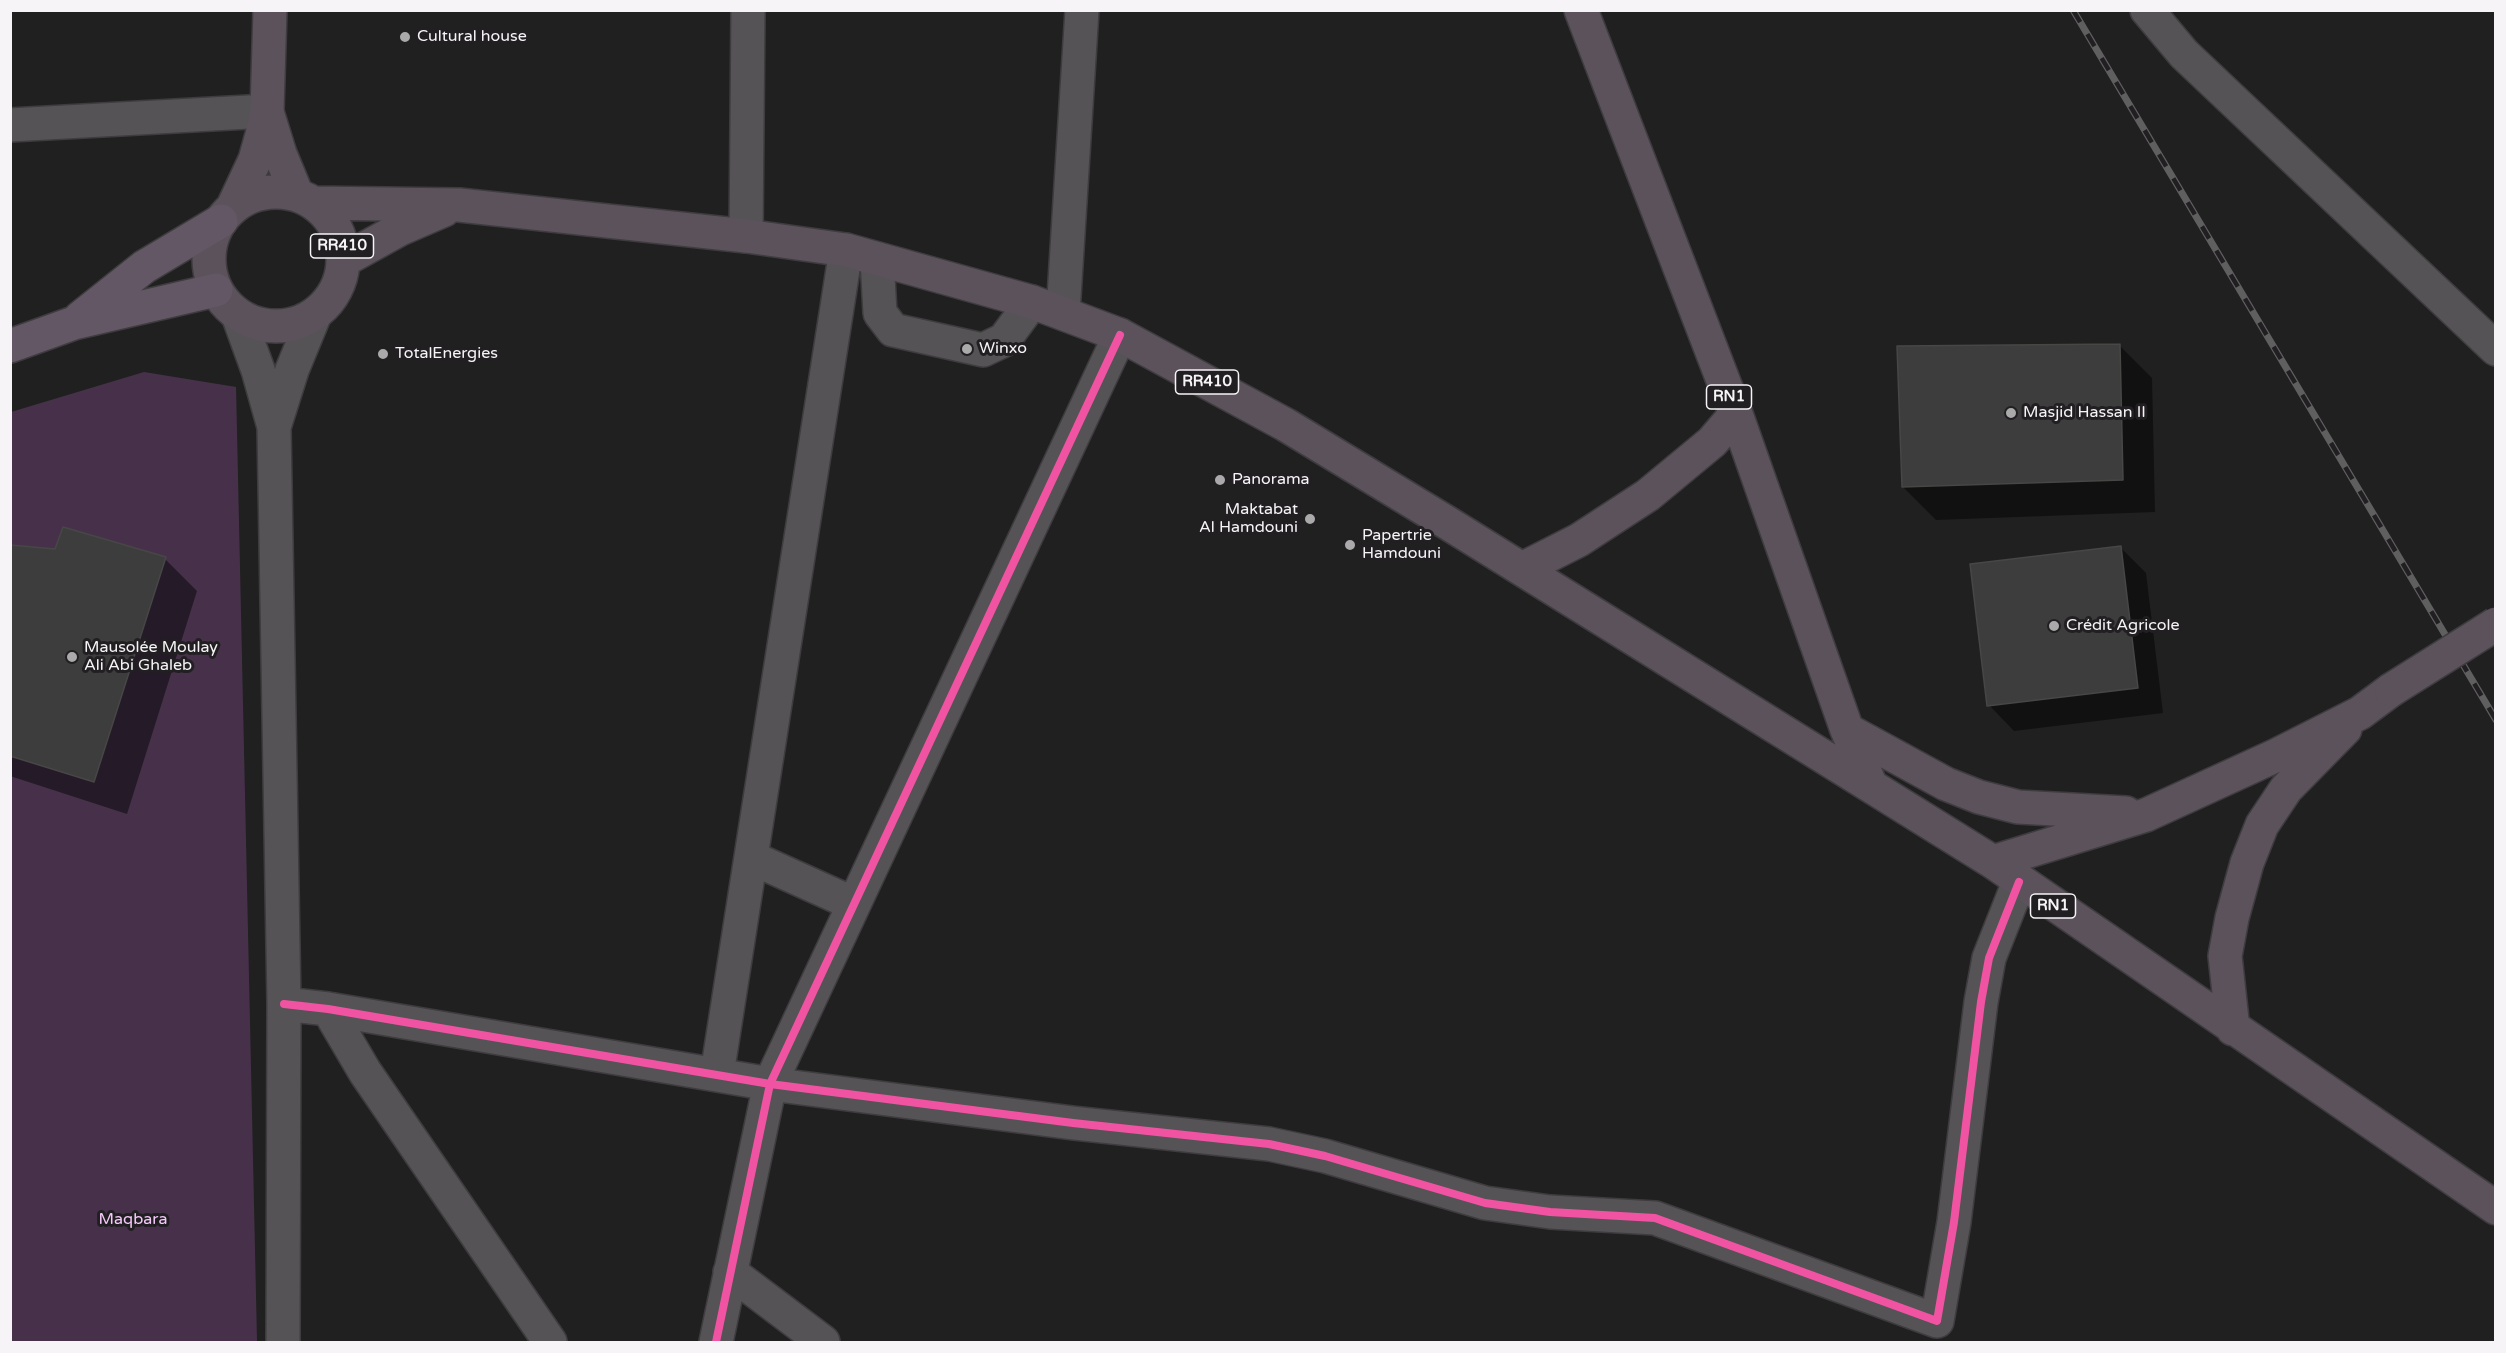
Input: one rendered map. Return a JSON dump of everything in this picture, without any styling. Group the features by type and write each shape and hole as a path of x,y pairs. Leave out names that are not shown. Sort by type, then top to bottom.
{"highway":[{"name":"RR410","path":"74,323 144,267 227,214"},
{"name":"RR410","path":"10,346 74,323 216,290"}],"main road":[{"path":"227,214 255,160 267,111 270,10"},
{"name":"RN1","path":"1581,10 1736,414 1847,730 1871,786 1993,862 2496,1208"},
{"path":"267,111 280,154 306,199"},
{"name":"RR410","path":"306,199 327,214 342,243 344,260 340,280 330,300 315,314 297,323 277,327 257,324 238,315 216,290 210,272 209,255 212,237 227,214 253,195 275,192 306,199 459,205 747,236 862,254 1032,302 1120,335 1286,425 1871,786"},
{"name":"RR410","path":"344,260 400,229 459,205"},
{"path":"1522,569 1596,530 1648,495 1712,442 1736,414"},
{"path":"2233,1029 2226,956 2232,918 2247,863 2262,825 2286,789 2360,713 2391,690 2496,624"},
{"path":"1993,862 2146,815 2277,755 2360,713"},
{"path":"1847,730 1946,784 1979,796 2018,807 2146,815"}],"street":[{"path":"747,236 748,10"},
{"path":"1064,314 1082,10"},
{"path":"2147,10 2184,54 2496,349"},
{"path":"10,125 267,111"},
{"path":"862,254 880,313 893,330 983,350 1004,340 1032,302"},
{"path":"717,1074 752,858 862,254"},
{"path":"274,427 292,370 315,314"},
{"path":"238,315 258,370 274,427 284,1005 283,1342"},
{"path":"716,1342 770,1083 1120,335"},
{"path":"752,858 854,904"},
{"path":"284,1005 328,1009 770,1083 1073,1123 1269,1144 1325,1156 1485,1203 1550,1212 1655,1218 1934,1332 1954,1222 1981,1002 1989,958 2019,882"},
{"path":"328,1009 365,1072 550,1342"},
{"path":"730,1272 823,1342"}],"green space":[{"name":"Maqbara","path":"144,372 236,387 257,1342 11,1342 11,412"}],"building":[{"name":"Masjid Hassan II","path":"2120,344 2123,480 1902,487 1897,346"},
{"name":"Mausolée Moulay Ali Abi Ghaleb","path":"63,527 166,557 94,782 10,756 10,545 55,549"},
{"name":"Crédit Agricole","path":"2121,546 2138,688 1987,706 1970,564"}],"railway":[{"path":"2073,10 2496,720"}],"cycle path":[{"path":"716,1342 770,1084 1120,335"},
{"path":"284,1004 328,1009 770,1084 1073,1123 1269,1144 1325,1156 1485,1203 1550,1212 1655,1218 1937,1321 1954,1222 1981,1002 1989,958 2019,882"}],"place":[{"name":"Cultural house","path":"405,37"},
{"name":"Winxo","path":"967,349"},
{"name":"TotalEnergies","path":"383,354"},
{"name":"Masjid Hassan II","path":"2011,413"},
{"name":"Panorama","path":"1220,480"},
{"name":"Maktabat Al Hamdouni","path":"1310,519"},
{"name":"Papertrie Hamdouni","path":"1350,545"},
{"name":"Crédit Agricole","path":"2054,626"},
{"name":"Mausolée Moulay Ali Abi Ghaleb","path":"72,657"}]}
